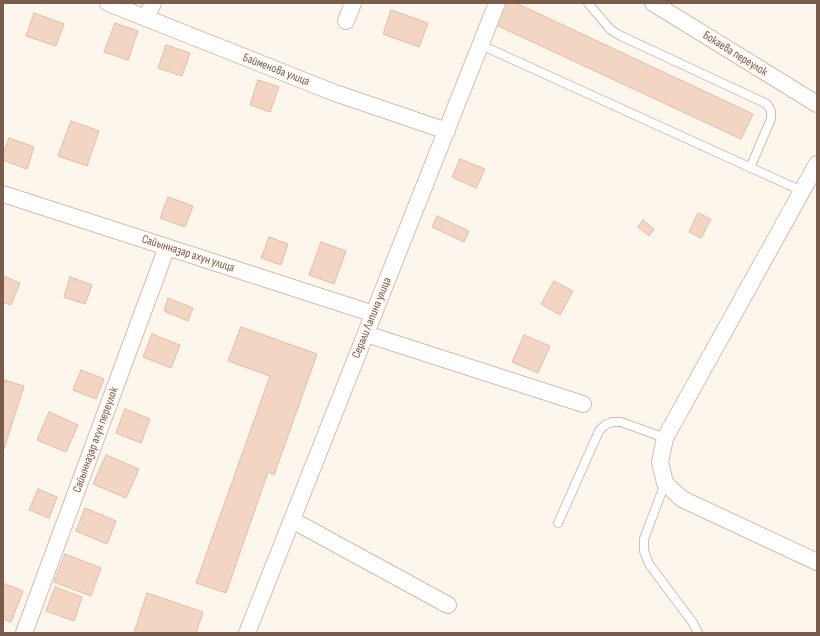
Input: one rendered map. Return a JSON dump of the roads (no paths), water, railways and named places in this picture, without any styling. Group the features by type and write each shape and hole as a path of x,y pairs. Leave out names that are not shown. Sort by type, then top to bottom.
{"street":[{"name":"Байменова улица","path":"108,3 335,93 447,131"},
{"path":"146,18 153,3"},
{"path":"346,22 353,3"},
{"name":"Серали Лапина улица","path":"247,633 497,3"},
{"name":"Бокаева переулок","path":"653,3 817,104"},
{"path":"817,164 665,438 660,462 664,483 682,499 817,562"},
{"name":"Сайынназар ахун улица","path":"3,194 374,314"},
{"name":"Сайынназар ахун переулок","path":"24,633 167,247"},
{"path":"366,334 583,404"},
{"path":"292,520 448,605"}],"lane":[{"path":"588,3 610,29 619,35 767,104 771,111 771,119 750,168"},
{"path":"481,45 802,191"},
{"path":"558,524 599,431 605,425 612,422 621,422 665,438"},
{"path":"664,483 644,539 644,551 649,564 693,623 698,633"}]}
